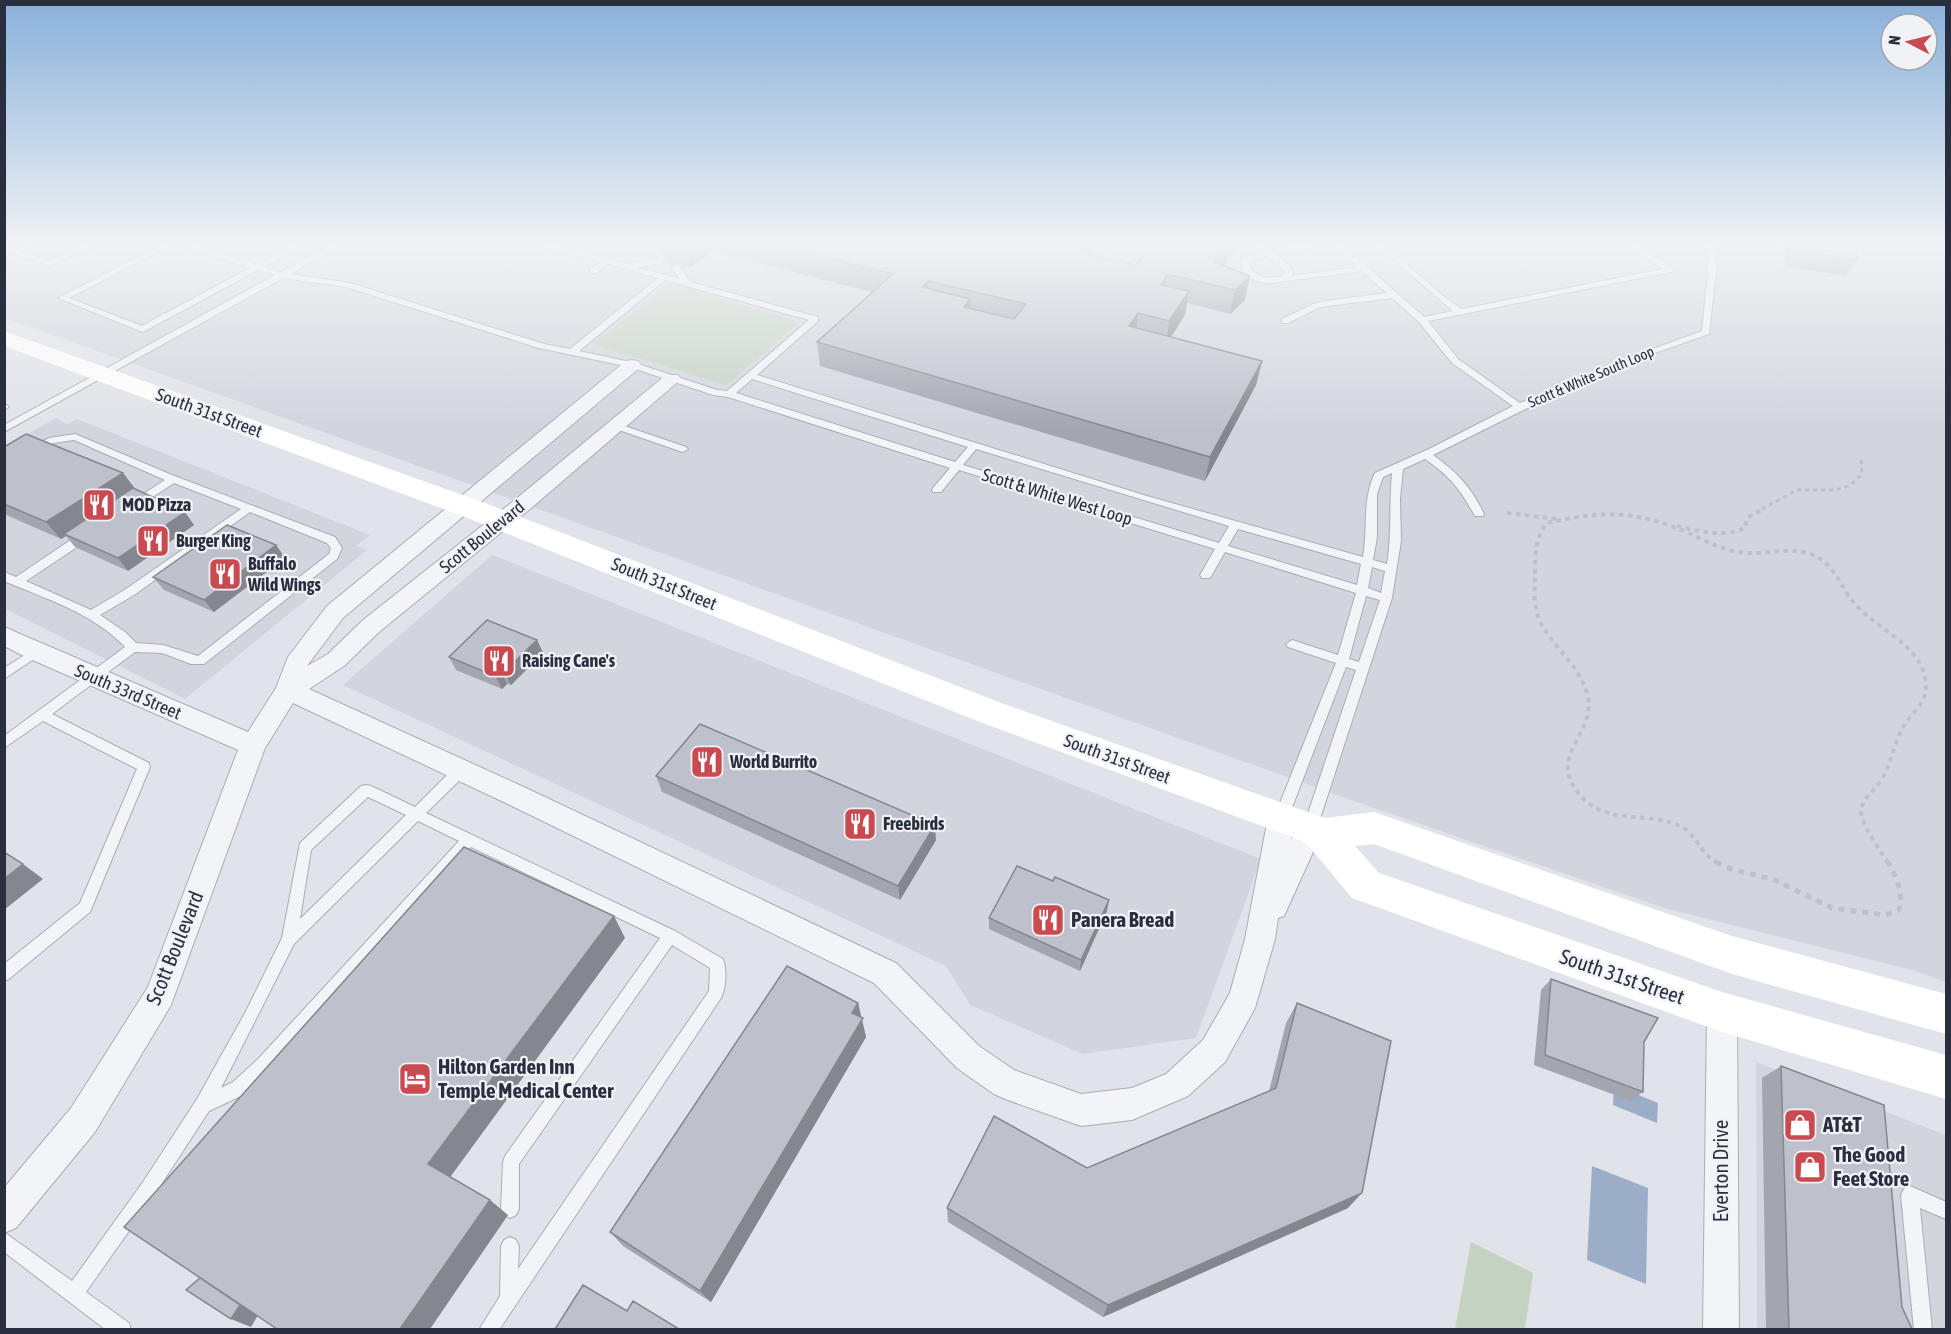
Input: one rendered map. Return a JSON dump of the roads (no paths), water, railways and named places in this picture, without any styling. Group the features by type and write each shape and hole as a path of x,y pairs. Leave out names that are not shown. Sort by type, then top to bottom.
{"main road":[{"name":"South 31st Street","path":"4,338 501,520 992,713 1304,827 1374,828 1732,955 1947,1014"},
{"name":"South 31st Street","path":"1304,827 1366,886 1722,1012 1947,1077"}],"street":[{"name":"Scott Boulevard","path":"4,1216 83,1120 160,995 253,745 288,690 296,663 335,612 632,365"},
{"name":"Scott Boulevard","path":"288,690 336,660 371,626 672,379"},
{"name":"South 33rd Street","path":"4,635 36,652 253,745"},
{"path":"288,690 519,797 885,973 968,1057 1005,1083 1081,1110 1132,1104 1177,1085 1215,1051 1244,998 1260,939 1304,827"},
{"name":"Everton Drive","path":"1720,1329 1722,1012"}],"lane":[{"path":"81,305 143,329 186,305"},
{"path":"4,429 227,305"},
{"name":"Scott & White West Loop","path":"412,305 542,346 632,365 716,393 729,394 1386,598"},
{"path":"572,352 631,305"},
{"path":"729,394 815,319 767,305"},
{"path":"1285,321 1317,305"},
{"path":"1406,305 1422,320 1455,361 1520,407"},
{"path":"1450,305 1461,313"},
{"path":"1422,320 1499,305"},
{"name":"Scott & White South Loop","path":"1304,827 1343,660 1362,591 1372,537 1372,494 1379,475 1426,455 1520,407 1640,355 1706,332 1709,305"},
{"name":"Scott & White West Loop","path":"751,376 1235,525 1392,568"},
{"path":"616,426 683,449"},
{"path":"4,743 133,646 163,649 191,660 200,661 333,556 337,548 331,540 173,479 75,437 52,440 20,456"},
{"path":"938,490 974,446"},
{"path":"1426,455 1456,475 1469,490 1479,514"},
{"path":"1304,827 1364,668 1386,598 1396,541 1395,499 1398,468"},
{"path":"124,511 173,479"},
{"path":"91,615 130,592 249,508"},
{"path":"1206,575 1235,525"},
{"path":"16,582 95,530"},
{"path":"4,576 91,615 122,633 133,646"},
{"path":"1292,644 1364,668"},
{"path":"4,675 36,652"},
{"path":"4,974 85,907 144,766 42,715"},
{"path":"289,939 460,771"},
{"path":"74,1294 149,1188 203,1105 250,1018 289,939 305,847 366,790 670,936 718,964 716,993 488,1329"},
{"path":"203,1105 239,1089 264,1065 469,840"},
{"path":"510,1209 511,1162 670,936"},
{"path":"1923,1329 1910,1195 1947,1210"},
{"path":"4,1241 122,1329"},
{"path":"509,1298 510,1246"}],"water":[{"path":"1614,1085 1658,1103 1657,1123 1613,1105"},
{"path":"1592,1166 1648,1188 1646,1284 1587,1260"}],"place":[{"name":"MOD Pizza","path":"99,505"},
{"name":"Burger King","path":"153,541"},
{"name":"Buffalo Wild Wings","path":"225,574"},
{"name":"Raising Cane's","path":"499,661"},
{"name":"World Burrito","path":"707,762"},
{"name":"Freebirds","path":"860,824"},
{"name":"Panera Bread","path":"1048,920"},
{"name":"Hilton Garden Inn Temple Medical Center","path":"415,1079"},
{"name":"AT&T","path":"1800,1125"},
{"name":"The Good Feet Store","path":"1810,1167"}]}
